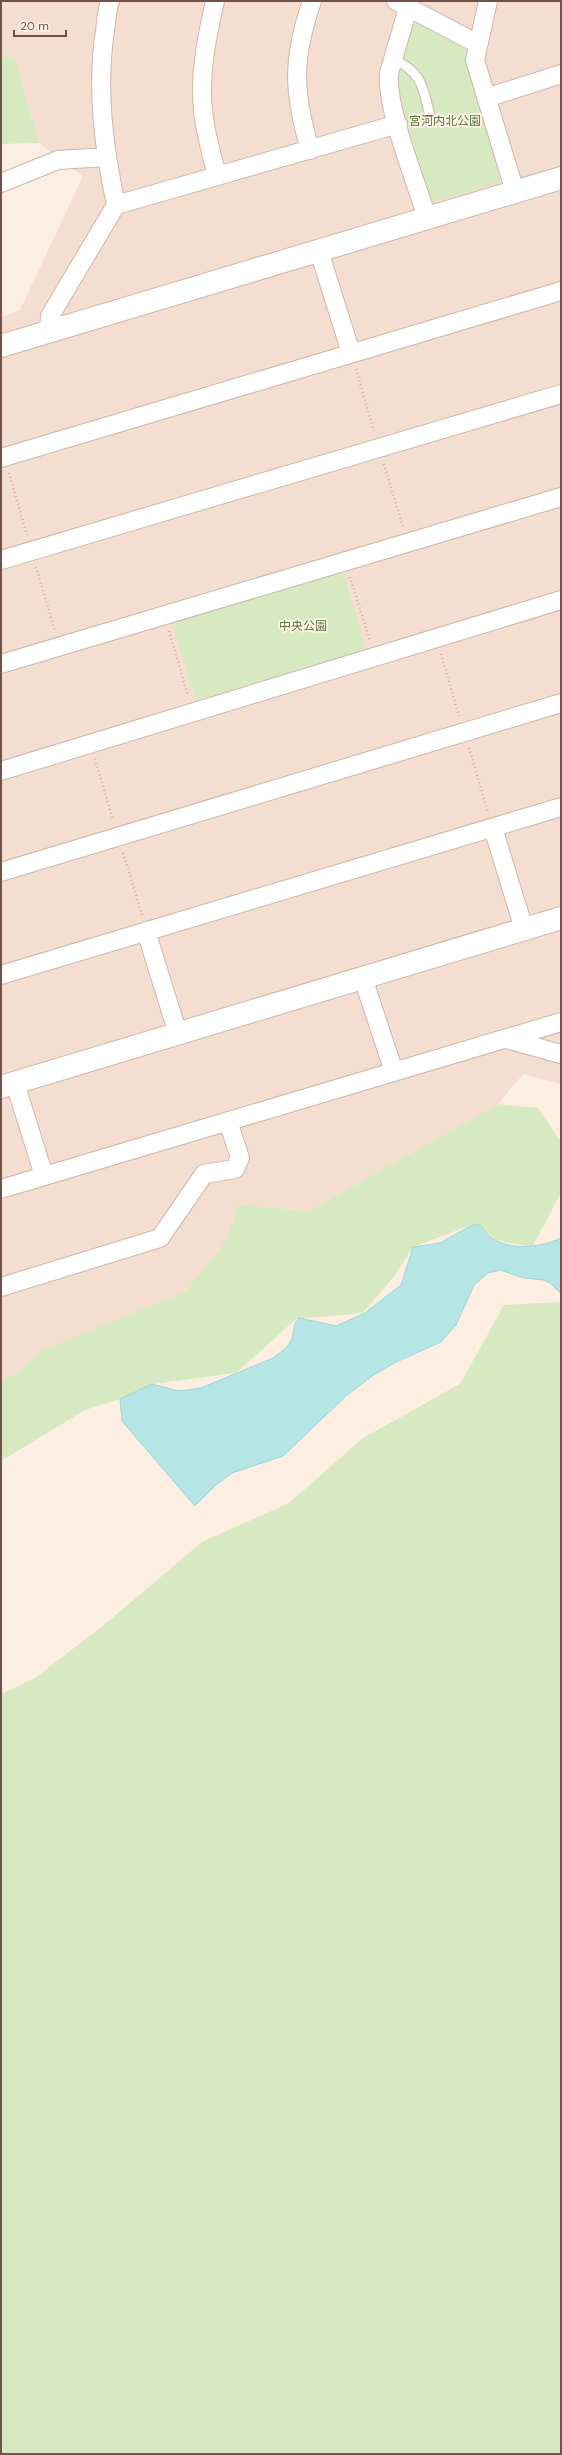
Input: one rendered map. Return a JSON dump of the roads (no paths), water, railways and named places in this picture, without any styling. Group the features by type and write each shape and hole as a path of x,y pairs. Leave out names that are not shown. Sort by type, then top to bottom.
{"street":[{"path":"49,332 50,316 116,205 106,157 100,99 102,49 110,1"},
{"path":"215,1 203,58 202,82 203,110 217,176"},
{"path":"310,150 298,108 296,92 297,62 312,1"},
{"path":"488,1 475,60 515,192"},
{"path":"427,218 398,124 388,82 402,4 478,44"},
{"path":"486,98 561,74"},
{"path":"116,205 398,124"},
{"path":"1,184 58,160 106,157"},
{"path":"1,346 561,178"},
{"path":"319,251 351,353"},
{"path":"2,454 561,291"},
{"path":"1,560 561,394"},
{"path":"1,664 561,496"},
{"path":"1,770 561,600"},
{"path":"1,872 561,702"},
{"path":"1,975 561,807"},
{"path":"493,828 524,930"},
{"path":"44,1176 8,1085 561,918"},
{"path":"146,931 178,1034"},
{"path":"363,978 394,1072"},
{"path":"1,1189 561,1022"},
{"path":"506,1039 561,1054"},
{"path":"1,1287 160,1238 204,1174 236,1169 240,1158 228,1121"}],"lane":[{"path":"393,59 406,66 420,78 430,116"}],"water":[{"path":"472,1225 480,1225 493,1239 511,1246 520,1247 545,1244 561,1238 561,1294 550,1283 544,1280 524,1278 500,1270 488,1273 474,1285 456,1325 441,1342 394,1363 372,1376 346,1396 283,1456 232,1473 216,1485 195,1506 122,1421 120,1399 152,1384 179,1391 201,1388 273,1358 287,1347 292,1339 295,1323 299,1318 336,1326 365,1313 401,1285 413,1247 440,1243"}],"park label":[{"name":"宮河内北公園","path":"445,121"},
{"name":"中央公園","path":"303,626"}]}
